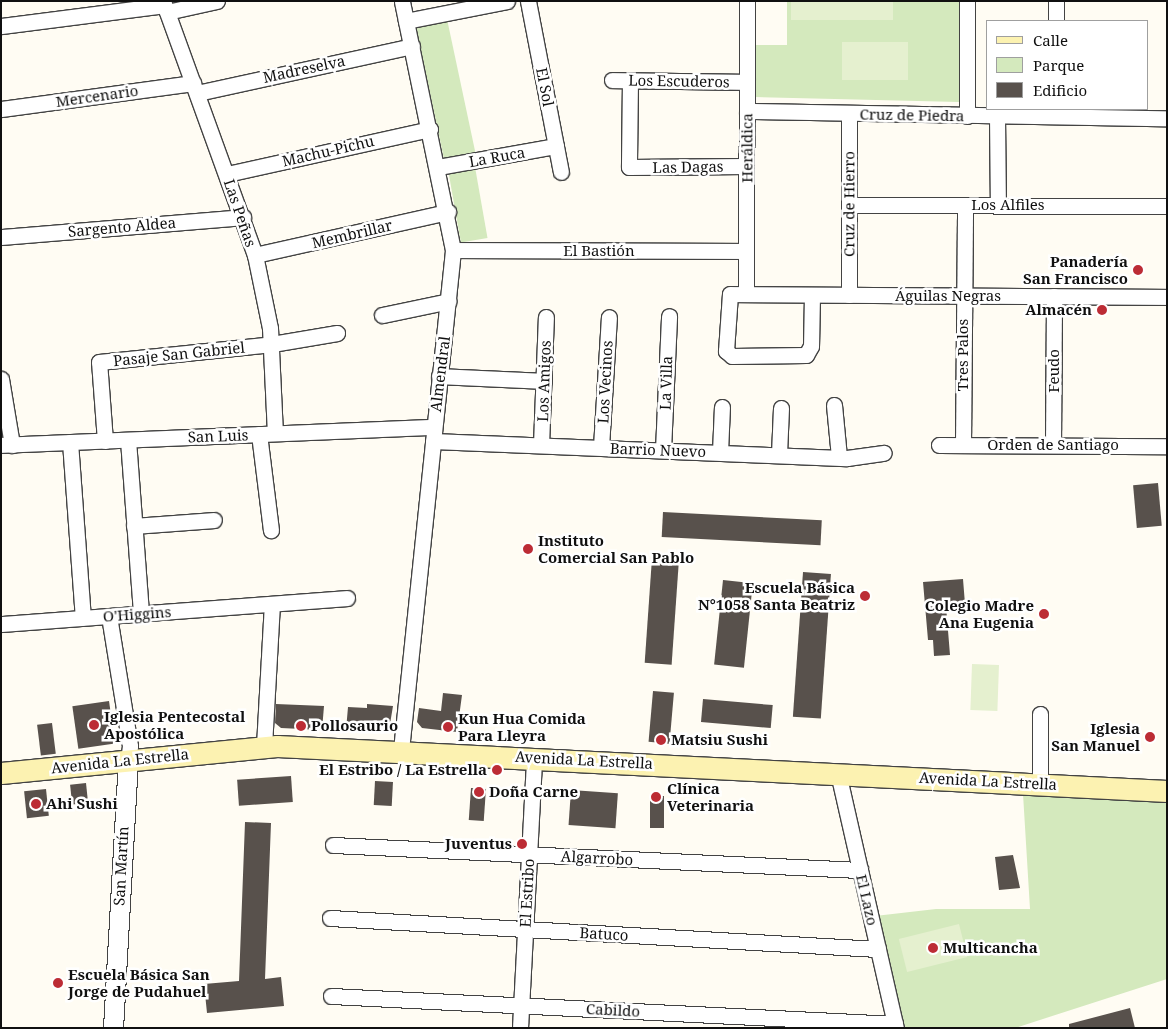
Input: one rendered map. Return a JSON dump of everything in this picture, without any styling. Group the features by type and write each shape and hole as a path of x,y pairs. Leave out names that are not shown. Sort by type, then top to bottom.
{"main road":[{"name":"Avenida La Estrella","path":"1,773 264,746 401,750 1167,791"}],"street":[{"path":"1,26 217,1"},
{"name":"Almendral","path":"401,750 453,250 448,212 402,1"},
{"path":"406,21 507,1"},
{"name":"El Sol","path":"528,1 561,172"},
{"name":"Heráldica","path":"746,294 747,1"},
{"path":"967,1 967,116"},
{"path":"1056,1 1056,20"},
{"name":"Las Peñas","path":"165,6 243,217 255,256 272,344 275,433"},
{"name":"Madreselva","path":"195,88 412,46"},
{"name":"Los Escuderos","path":"612,80 747,82"},
{"name":"Las Dagas","path":"630,80 629,167 746,166"},
{"name":"Mercenario","path":"1,109 195,88"},
{"name":"Cruz de Piedra","path":"747,111 967,116 1055,113 1167,118"},
{"name":"Cruz de Hierro","path":"849,113 849,295"},
{"path":"998,116 998,205"},
{"name":"Machu-Pichu","path":"227,174 430,128"},
{"name":"La Ruca","path":"438,167 556,146"},
{"name":"Los Alfiles","path":"849,205 1167,206"},
{"name":"Tres Palos","path":"963,445 964,205"},
{"name":"Membrillar","path":"255,256 448,212"},
{"name":"Sargento Aldea","path":"1,237 243,217"},
{"name":"El Bastión","path":"453,250 746,251"},
{"name":"Águilas Negras","path":"812,295 809,352 732,356 725,348 730,294 1167,297"},
{"name":"Feudo","path":"1053,445 1054,296"},
{"path":"382,314 449,301"},
{"name":"La Villa","path":"663,450 669,316"},
{"name":"Los Amigos","path":"541,445 546,317"},
{"name":"Los Vecinos","path":"601,447 608,318"},
{"name":"Pasaje San Gabriel","path":"105,441 99,362 272,344 336,333"},
{"path":"439,376 544,381"},
{"path":"1,379 7,445"},
{"path":"834,405 839,457"},
{"path":"720,452 722,407"},
{"path":"779,454 781,408"},
{"name":"San Luis","path":"7,445 275,433 433,434"},
{"path":"259,434 270,530"},
{"name":"Barrio Nuevo","path":"433,434 541,445 839,457 884,454"},
{"path":"128,440 141,614"},
{"path":"70,442 83,618"},
{"name":"Orden de Santiago","path":"939,445 1167,446"},
{"path":"134,526 214,520"},
{"name":"O'Higgins","path":"1,624 347,598"},
{"path":"264,746 272,604"},
{"name":"San Martín","path":"109,616 130,746 113,1028"},
{"path":"1040,714 1040,784"},
{"name":"El Estribo","path":"520,1028 534,758"},
{"name":"El Lazo","path":"838,773 895,1026"},
{"name":"Algarrobo","path":"333,845 860,870"},
{"name":"Batuco","path":"330,918 878,949"},
{"name":"Cabildo","path":"331,996 895,1026"}],"green space":[{"path":"787,1 960,1 959,102 755,97 755,45 787,45"},
{"path":"791,1 893,1 893,20 791,20"},
{"path":"447,19 475,153 444,160 416,26"},
{"path":"842,42 908,42 908,80 842,80"},
{"path":"475,167 488,238 461,243 448,172"},
{"path":"972,664 999,665 997,711 970,710"},
{"path":"1023,794 1167,801 1167,979 1015,1028 902,1028 875,916 936,909 1030,909"},
{"name":"Multicancha","path":"959,924 967,957 907,972 899,939"}],"building":[{"path":"1158,483 1162,526 1137,528 1133,485"},
{"path":"663,512 822,520 820,545 662,537"},
{"path":"652,558 679,560 672,665 645,663"},
{"path":"803,572 831,574 821,719 793,717"},
{"path":"963,579 965,604 946,606 950,655 934,656 933,640 928,640 923,582"},
{"path":"723,580 753,583 744,668 714,665"},
{"path":"653,691 674,693 669,744 649,742"},
{"path":"443,693 462,695 457,732 422,728 417,722 419,708 441,711"},
{"path":"703,699 773,705 771,728 701,722"},
{"name":"Iglesia Pentecostal Apostólica","path":"109,701 115,744 78,749 72,706"},
{"path":"276,704 324,706 322,730 281,728 275,723"},
{"path":"367,704 393,706 390,724 383,732 346,730 348,707 367,708"},
{"path":"52,723 56,754 41,756 37,725"},
{"path":"291,776 293,802 239,806 237,780"},
{"path":"375,781 393,782 392,806 374,805"},
{"path":"86,783 88,803 72,805 70,785"},
{"path":"471,788 486,789 484,821 469,820"},
{"name":"Ahi Sushi","path":"46,789 49,816 27,818 24,791"},
{"path":"571,790 618,793 615,828 569,825"},
{"path":"650,796 664,796 664,828 650,828"},
{"path":"245,822 271,823 265,979 281,977 284,1006 207,1013 204,984 239,981"},
{"path":"1013,855 1020,888 999,890 995,857"},
{"path":"1130,1008 1135,1028 1069,1028 1069,1024"}],"place":[{"name":"Panadería San Francisco","path":"1138,270"},
{"name":"Almacén","path":"1102,310"},
{"name":"Instituto Comercial San Pablo","path":"528,549"},
{"name":"Escuela Básica N°1058 Santa Beatriz","path":"865,596"},
{"name":"Colegio Madre Ana Eugenia","path":"1044,614"},
{"name":"Iglesia Pentecostal Apostólica","path":"94,725"},
{"name":"Pollosaurio","path":"301,726"},
{"name":"Kun Hua Comida Para Lleyra","path":"448,727"},
{"name":"Iglesia San Manuel","path":"1150,737"},
{"name":"Matsiu Sushi","path":"661,740"},
{"name":"El Estribo / La Estrella","path":"497,770"},
{"name":"Doña Carne","path":"479,792"},
{"name":"Clínica Veterinaria","path":"656,797"},
{"name":"Ahi Sushi","path":"36,804"},
{"name":"Juventus","path":"522,844"},
{"name":"Multicancha","path":"933,948"},
{"name":"Escuela Básica San Jorge de Pudahuel","path":"58,983"}]}
